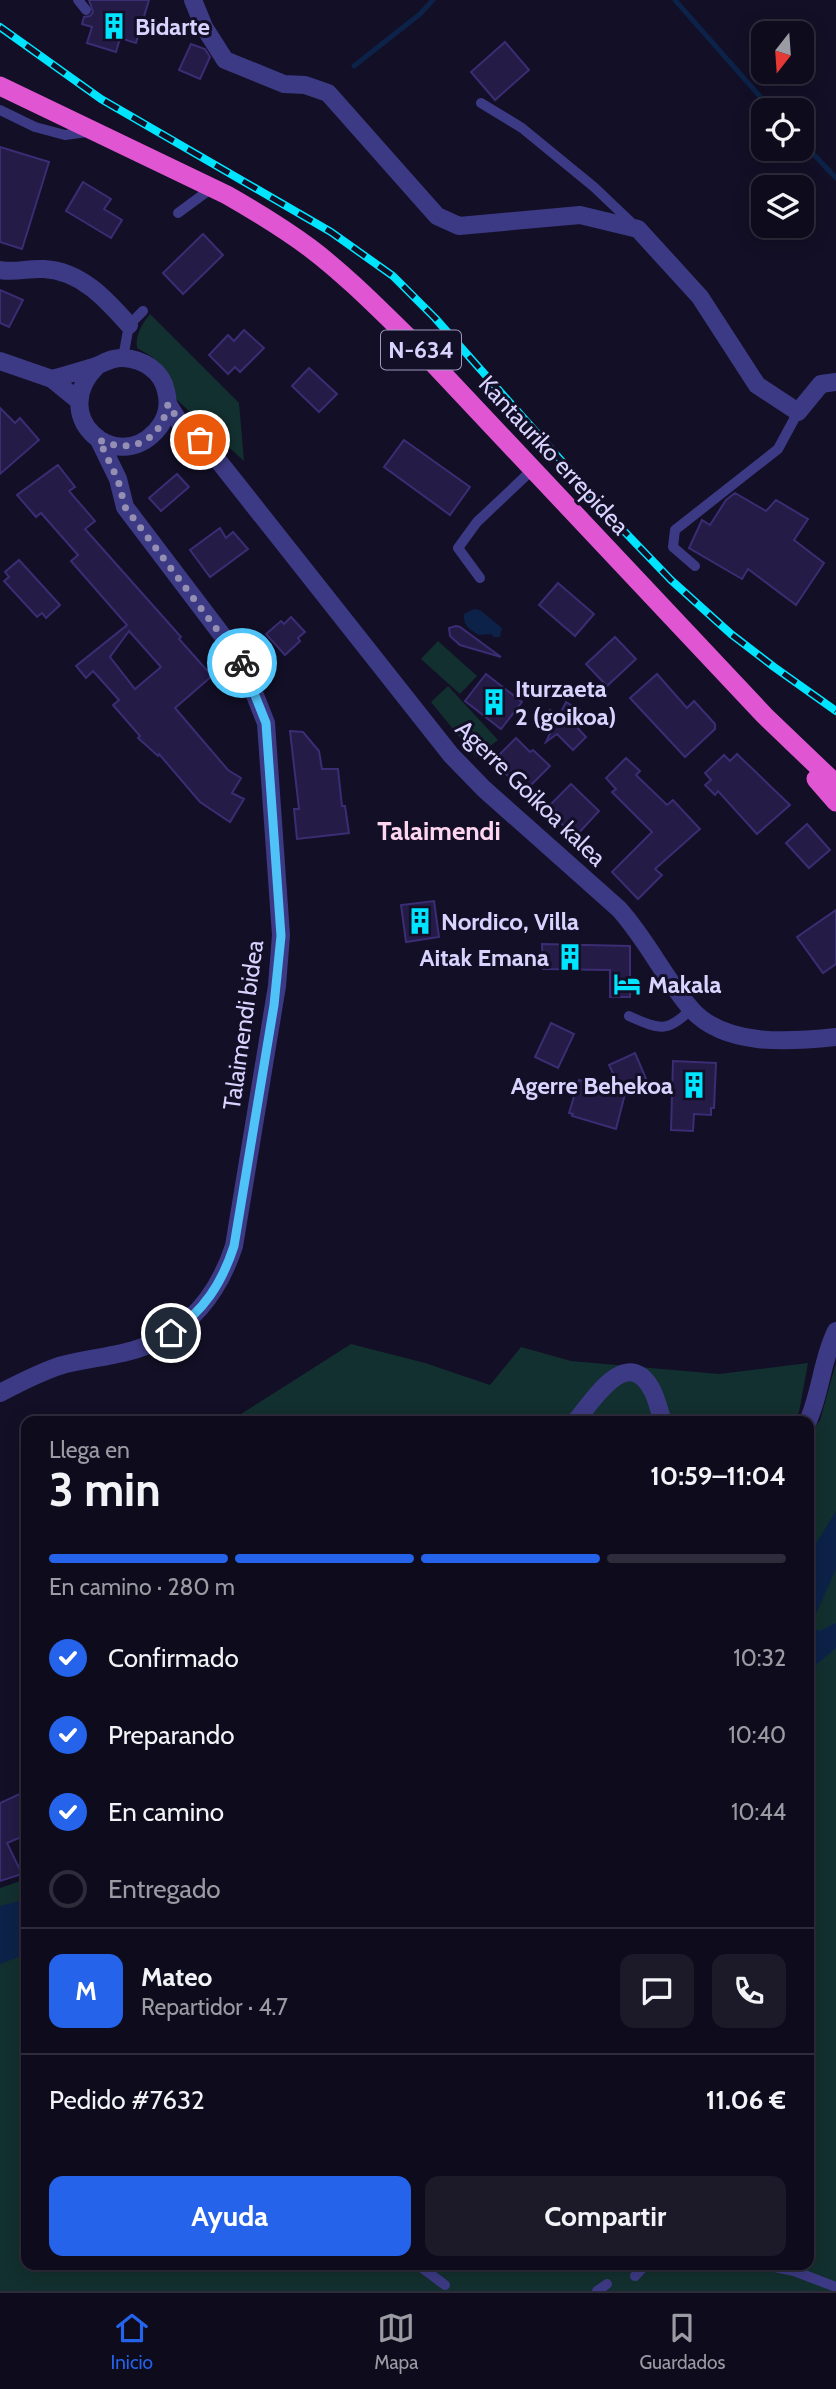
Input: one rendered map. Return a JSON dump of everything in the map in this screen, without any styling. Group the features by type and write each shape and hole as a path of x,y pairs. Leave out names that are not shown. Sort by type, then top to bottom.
{"highway":[{"name":"Kantauriko errepidea","path":"0,86 213,188 285,230 356,287 414,344 765,716"},
{"name":"N-634","path":"765,716 836,784"},
{"name":"N-634","path":"765,716 836,802"}],"street":[{"path":"193,0 204,27 225,60 284,84 305,85 328,93 437,216 459,226 580,215 638,229 699,296 757,385 798,411 821,384 836,382"},
{"path":"0,270 10,272 27,268 48,269 77,279 97,290 129,325"},
{"path":"52,379 123,358 145,363 164,384 168,404 165,419 155,432 137,444 118,480"},
{"path":"0,361 52,379 79,401"},
{"path":"97,366 81,387 80,414 86,426 99,440 123,446 137,444"},
{"name":"Agerre Goikoa kalea","path":"168,404 185,430 200,440 213,454 451,755 484,789 619,909 634,926 691,1009 711,1025 735,1036 761,1039 836,1037"},
{"path":"155,432 185,430"},
{"name":"Talaimendi bidea","path":"0,1393 58,1367 144,1347 182,1325 211,1297 225,1272 234,1246 277,985 281,936 266,723 241,660 130,514 99,440"},
{"path":"810,1416 821,1386 828,1347 836,1331"},
{"path":"580,1416 612,1378 625,1372 638,1375 647,1383 661,1416"}],"lane":[{"path":"78,0 86,10"},
{"path":"481,103 522,128 594,187 638,229"},
{"path":"0,110 35,127 65,135 94,131"},
{"path":"178,213 213,188"},
{"path":"123,358 129,325 143,311"},
{"path":"695,566 673,547 675,530 778,449 798,411"},
{"path":"480,579 458,548 477,522 533,469"},
{"path":"629,1016 653,1027 667,1027 679,1022 691,1009"},
{"path":"425,2270 445,2285"},
{"path":"635,2276 640,2270"},
{"path":"789,2270 836,2287"},
{"path":"597,2291 607,2284"}],"green space":[{"path":"150,314 239,403 244,461 176,399 164,368 137,348 140,330"},
{"path":"438,641 477,676 460,694 421,659"},
{"path":"448,686 498,740 476,757 431,702"},
{"path":"351,1344 425,1363 490,1385 521,1347 571,1361 719,1374 808,1363 796,1416 238,1416"},
{"path":"836,1363 836,2291 0,2291 0,1888 21,1881 21,2270 814,2270 814,1428 820,1420"}],"water":[{"path":"474,609 480,610 502,628 500,637 491,634 479,635 468,627 464,614"},
{"path":"836,1511 836,1569 815,1616 814,1628 814,1547"},
{"path":"836,1623 836,1648 814,1667 814,1628 819,1631"},
{"path":"21,1900 21,1956 0,1964 0,1906"}],"building":[{"name":"Bidarte","path":"89,0 149,0 136,43 120,38 116,52 87,43 92,27 82,24 84,17 93,12"},
{"path":"505,42 529,70 495,100 471,72"},
{"path":"191,44 205,49 210,57 200,79 179,70"},
{"path":"0,147 49,162 22,249 0,242"},
{"path":"83,182 111,199 104,209 122,220 111,238 66,211"},
{"path":"203,234 223,255 183,294 163,273"},
{"path":"0,290 23,300 9,327 0,323"},
{"path":"244,330 264,348 240,372 235,367 228,374 209,355 228,335 234,341"},
{"path":"309,368 337,394 319,412 292,386"},
{"path":"0,408 15,423 20,418 39,440 0,474"},
{"path":"404,440 470,487 450,515 384,467"},
{"path":"58,465 75,487 69,491 95,521 85,529 212,676 175,708 228,770 241,778 232,793 244,799 230,822 200,802 159,754 158,756 138,738 140,736 113,705 119,700 93,671 86,678 76,666 127,625 71,561 78,555 41,513 36,517 17,495","holes":["129,631 161,667 135,689 110,657"]},
{"path":"177,474 189,487 161,511 149,498"},
{"path":"735,493 766,511 776,500 808,519 794,540 824,563 796,605 748,569 742,579 689,548 702,520 710,525 726,500"},
{"path":"220,528 226,538 233,532 248,549 210,577 190,550"},
{"path":"19,560 60,605 46,618 42,613 37,617 4,581 9,577 5,572"},
{"path":"558,583 594,614 575,636 539,605"},
{"path":"291,617 305,632 298,638 300,641 285,655 266,634 281,621 284,624"},
{"path":"456,626 501,657 460,645 450,636 449,628"},
{"path":"615,637 636,659 607,686 586,664"},
{"name":"Iturzaeta 2 (goikoa)","path":"486,674 522,702 501,729 465,701"},
{"path":"657,674 687,708 694,701 715,724 715,729 685,757 630,698"},
{"path":"566,702 581,711 571,721 586,737 573,750 557,734 546,742 552,729 544,720 550,710 559,716"},
{"path":"290,731 303,732 319,751 322,769 338,769 342,806 345,806 349,833 297,839 294,809 299,809"},
{"path":"516,738 550,766 524,792 498,766 501,763 496,758"},
{"path":"737,754 790,805 757,834 718,791 715,795 705,785 711,780 705,773 724,755 730,761"},
{"path":"626,758 640,771 636,775 667,805 673,800 700,829 655,869 662,875 638,899 612,872 652,832 612,792 616,789 606,778"},
{"path":"571,784 599,811 575,837 556,818 560,815 550,805"},
{"path":"807,824 830,850 809,868 786,843"},
{"name":"Nordico, Villa","path":"434,901 439,937 406,942 401,905"},
{"path":"836,910 836,964 823,973 797,937"},
{"path":"542,944 630,946 630,997 610,997 610,970 543,969"},
{"path":"551,1023 574,1034 558,1068 535,1057"},
{"path":"635,1053 647,1081 626,1090 616,1129 569,1113 579,1080 620,1088 609,1065"},
{"name":"Agerre Behekoa","path":"673,1061 716,1063 714,1108 711,1108 711,1115 694,1114 693,1131 671,1130"},
{"path":"21,1793 21,1837 7,1843 21,1874 0,1881 0,1803"}],"waterway":[{"path":"354,66 420,14 433,0"},
{"path":"675,0 761,98"},
{"path":"814,155 836,178"}],"railway":[{"path":"0,27 101,99 331,232 393,276 435,318 621,528 671,580 731,634 836,711"}],"way so far":[{"path":"200,440 185,430 168,404 165,419 150,438 123,446 99,440 118,480 125,507 242,663"}],"place":[{"name":"Bidarte","path":"114,26"},
{"name":"Iturzaeta 2 (goikoa)","path":"494,702"},
{"name":"Nordico, Villa","path":"420,921"},
{"name":"Aitak Emana","path":"570,957"},
{"name":"Makala","path":"627,984"},
{"name":"Agerre Behekoa","path":"694,1085"}],"district":[{"name":"Talaimendi","path":"439,831"}],"route":[{"path":"171,1333 202,1308 211,1297 225,1272 234,1246 277,985 281,936 266,723 242,663"}]}
